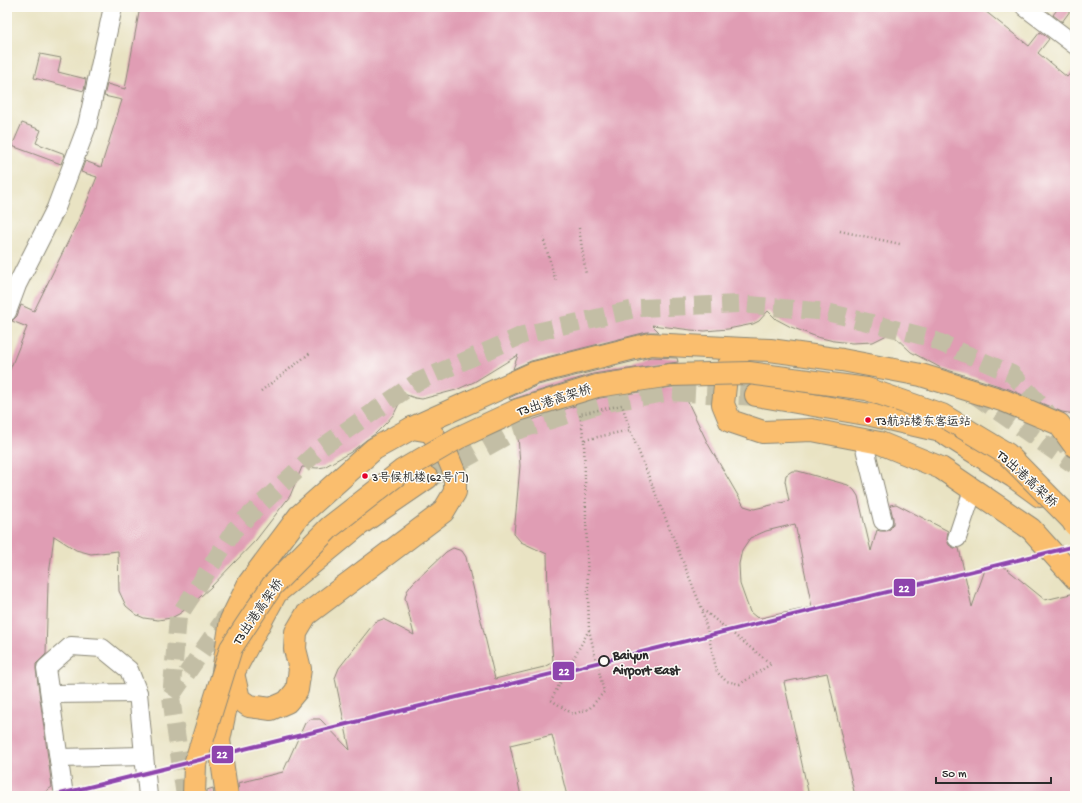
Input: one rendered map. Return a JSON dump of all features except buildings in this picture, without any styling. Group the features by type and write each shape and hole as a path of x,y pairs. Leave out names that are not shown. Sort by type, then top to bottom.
{"main road":[{"path":"222,726 221,685 231,620 249,583 299,516 374,448 412,428 534,373 650,344 770,350 842,360 920,375 1005,401 1059,424 1075,446"},
{"path":"744,349 726,368 723,404 730,421 763,432 812,430 880,443 940,468 1031,529 1075,578"},
{"name":"T3出港高架桥","path":"194,796 195,764 231,648 272,586 330,527 403,470 458,438 518,410 597,386 672,375 749,374 867,389 942,415 1006,454 1072,520 1075,525"},
{"path":"756,395 871,416 941,431 1014,477 1075,522"},
{"path":"233,674 239,699 249,706 271,709 287,702 297,690 300,669 295,649 296,632 306,615 443,512 455,492 455,474 445,450 430,431 412,428"},
{"path":"227,796 219,740 233,674 276,593 360,524 427,478"}],"lane":[{"path":"7,312 17,284 56,208 87,126 113,7"},
{"path":"1025,7 1075,45"},
{"path":"863,440 883,521"},
{"path":"957,538 973,490"},
{"path":"64,796 46,668 71,646 102,648 129,670 138,693 148,796"},
{"path":"50,694 138,693"},
{"path":"59,758 144,756"}],"path":[{"path":"579,228 586,275"},
{"path":"840,231 900,244"},
{"path":"543,237 556,282"},
{"path":"261,391 310,353"},
{"path":"590,630 551,700 573,714 589,708 604,692 590,630 584,440 580,414 599,409 622,406 630,430 702,609 717,672 726,681 740,684 771,664 702,609"},
{"path":"584,440 630,430"}],"tunnel":[{"path":"185,796 171,697 178,617 235,529 322,447 417,382 523,335 639,308 740,304 827,312 927,337 1012,374 1046,411 1075,461"},
{"path":"427,478 513,430 601,402 670,390 756,395"},
{"path":"976,396 1074,465"},
{"path":"171,696 232,608"}],"transit line":[{"name":"22","path":"52,796 1075,546"}],"place":[{"name":"T3航站楼东客运站","path":"868,420"},
{"name":"3号候机楼(62号门)","path":"365,476"},
{"name":"Baiyun Airport East","path":"604,661"}]}
